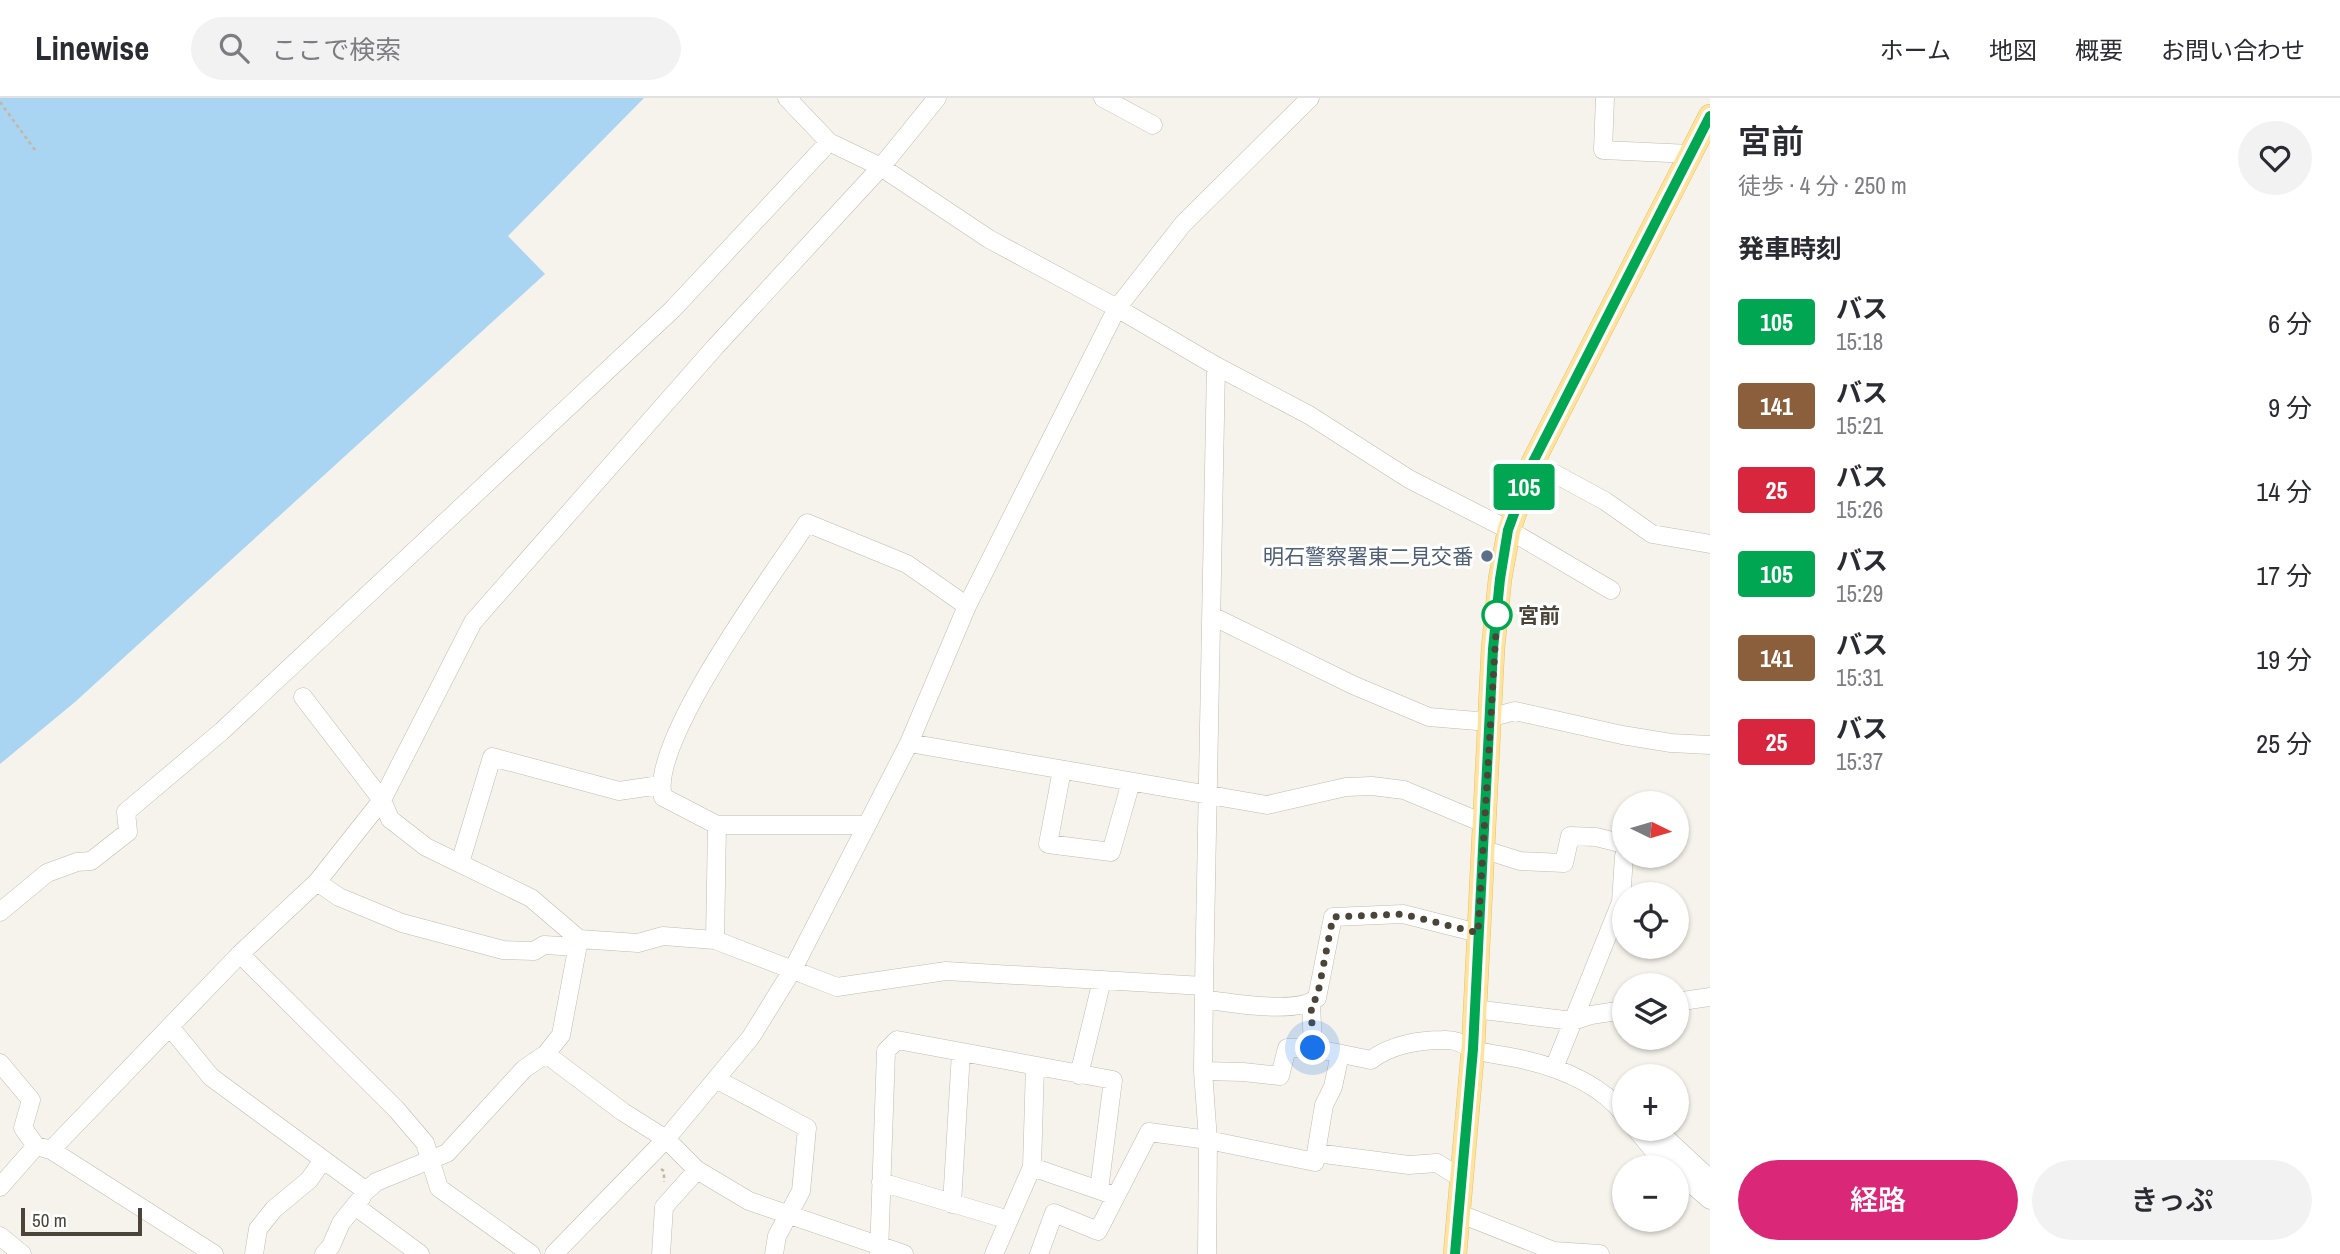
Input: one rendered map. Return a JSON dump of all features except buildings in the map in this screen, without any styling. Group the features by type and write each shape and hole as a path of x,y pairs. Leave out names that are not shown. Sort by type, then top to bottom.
{"main road":[{"path":"1455,1254 1473,1049 1489,717 1500,579 1508,530 1533,462 1709,121"}],"street":[{"path":"787,98 829,142 881,167 989,239 1117,308 1216,366 1310,415 1409,479 1508,530 1611,590"},
{"path":"0,1187 170,1027 240,954 317,882 382,800 473,622 716,346 881,167 937,98"},
{"path":"1103,98 1153,125"},
{"path":"554,1254 666,1139 751,1037 793,969 909,743 967,606 1117,308 1183,224 1310,98"},
{"path":"1605,98 1603,150 1691,154"},
{"path":"0,912 47,873 77,862 91,861 128,832 126,812 222,731 673,309 829,142"},
{"path":"1207,1254 1208,1140 1203,1071 1216,366"},
{"path":"1533,462 1605,501 1652,534 1710,544"},
{"path":"866,825 717,825 663,797 660,785 669,748 701,684 807,523 907,564 967,606"},
{"path":"1212,616 1353,685 1429,717 1477,721 1515,711 1622,735 1671,743 1710,745"},
{"path":"303,697 382,800 390,819 426,847 531,898 579,943"},
{"path":"909,743 1267,805 1346,787 1372,786 1404,790 1483,823"},
{"path":"460,863 492,757 619,791 660,785"},
{"path":"1062,770 1048,844 1111,852 1131,782"},
{"path":"715,940 717,825"},
{"path":"1482,849 1520,861 1564,863 1570,836 1612,841"},
{"path":"1554,1068 1621,902 1623,868"},
{"path":"317,882 339,897 402,923 503,950 534,951 544,945 579,943 638,943 663,936 715,940 838,987 946,971 1102,980 1204,992 1249,1005 1282,1006 1311,1003 1317,998 1333,917 1403,914 1478,933"},
{"path":"324,1254 331,1246 341,1223 366,1191 376,1182 447,1153 524,1069 546,1054 561,1035 579,943"},
{"path":"240,954 397,1109 425,1143 439,1188 531,1254"},
{"path":"1079,1075 1102,980"},
{"path":"1689,1000 1710,997"},
{"path":"1311,1003 1313,1048"},
{"path":"1474,1009 1573,1021 1612,1012"},
{"path":"170,1027 211,1077 366,1191"},
{"path":"879,1250 886,1051 897,1040 1113,1080 1099,1190"},
{"path":"1203,1071 1280,1076 1287,1048 1313,1048 1371,1060 1378,1054 1412,1043 1461,1041 1473,1049 1554,1068 1590,1084 1612,1102"},
{"path":"952,1204 961,1052"},
{"path":"546,1054 623,1112 666,1139 697,1170 749,1201 879,1250 904,1254"},
{"path":"1039,1254 1054,1213 1098,1231 1149,1132 1208,1140 1315,1162 1324,1105 1333,1087 1340,1054"},
{"path":"0,1063 31,1100 23,1128 43,1148 214,1254"},
{"path":"994,1254 1032,1167 1035,1066"},
{"path":"716,1079 807,1128 801,1191 777,1236 774,1254"},
{"path":"1646,1141 1659,1155"},
{"path":"1669,1141 1710,1179"},
{"path":"1316,1153 1409,1165 1437,1163 1461,1178"},
{"path":"254,1254 258,1229 274,1209 309,1180 324,1160"},
{"path":"1032,1167 1116,1196"},
{"path":"661,1254 664,1207 697,1170"},
{"path":"881,1182 1009,1220"},
{"path":"1689,1182 1710,1200"},
{"path":"355,1206 420,1254"},
{"path":"1458,1213 1554,1251 1600,1254"},
{"path":"0,1236 22,1254"}],"path":[{"path":"0,102 35,149"},
{"path":"648,1157 664,1171 664,1207"}],"water":[{"path":"0,98 644,98 508,236 545,274 75,702 0,764"}],"bus line":[{"name":"105","path":"1455,1254 1473,1049 1493,649 1508,530 1533,462 1710,116"}],"place":[{"name":"明石警察署東二見交番","path":"1487,556"},
{"name":"宮前","path":"1497,615"}],"route":[{"path":"1313,1048 1311,1003 1317,998 1333,917 1403,914 1478,933 1497,615"}]}
